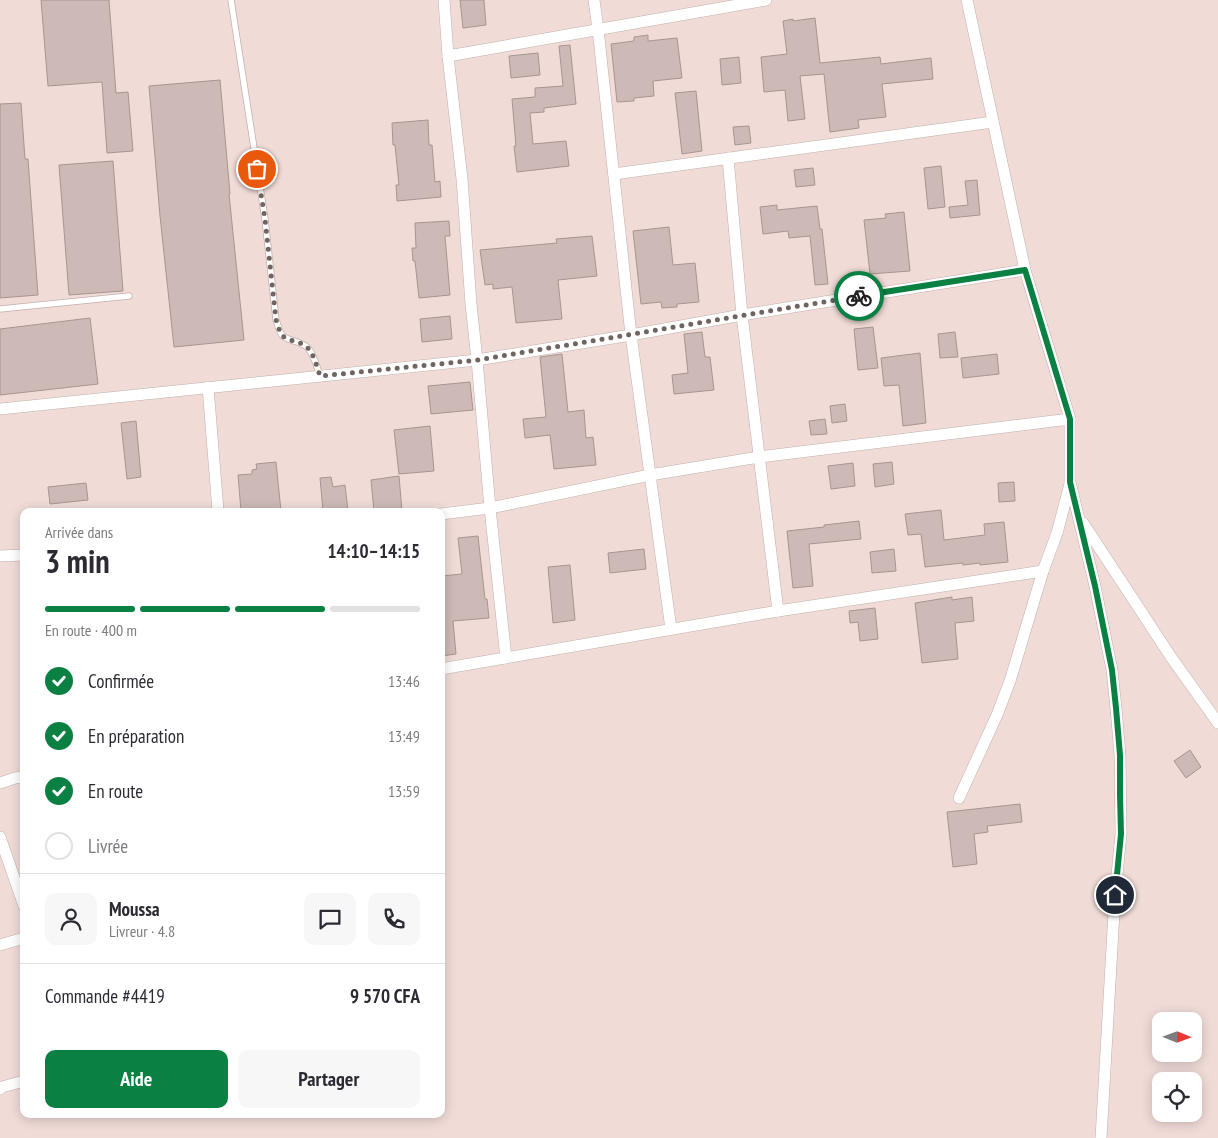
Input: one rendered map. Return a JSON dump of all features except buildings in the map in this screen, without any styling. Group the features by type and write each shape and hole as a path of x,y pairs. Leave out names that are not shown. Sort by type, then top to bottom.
{"street":[{"path":"444,0 448,56 462,179 471,304 478,360 490,508 506,658"},
{"path":"594,0 631,335 672,629"},
{"path":"448,56 766,0"},
{"path":"967,0 1025,270 1070,419 1070,482 1095,586 1112,670 1120,755 1121,834 1115,895 1101,1138"},
{"path":"614,174 993,122"},
{"path":"728,158 742,315 778,611"},
{"path":"0,409 478,360 742,315 1025,270"},
{"path":"208,387 218,508"},
{"path":"445,514 490,508 650,475 759,457 1070,419"},
{"path":"959,798 1010,681 1043,572 1057,533 1070,482"},
{"path":"1078,516 1171,657 1218,723"},
{"path":"0,556 20,555"},
{"path":"445,668 778,611 1043,572"},
{"path":"0,783 20,777"},
{"path":"0,837 20,894"},
{"path":"0,945 20,939"},
{"path":"0,1089 20,1083"}],"lane":[{"path":"231,0 265,219 276,320 282,335 308,348 320,376"},
{"path":"0,308 129,296"}],"way so far":[{"path":"257,169 265,219 276,320 282,335 308,348 320,376 478,360 859,296"}],"route":[{"path":"859,296 1025,270 1070,419 1070,482 1095,586 1112,670 1120,755 1121,834 1115,895"}]}
